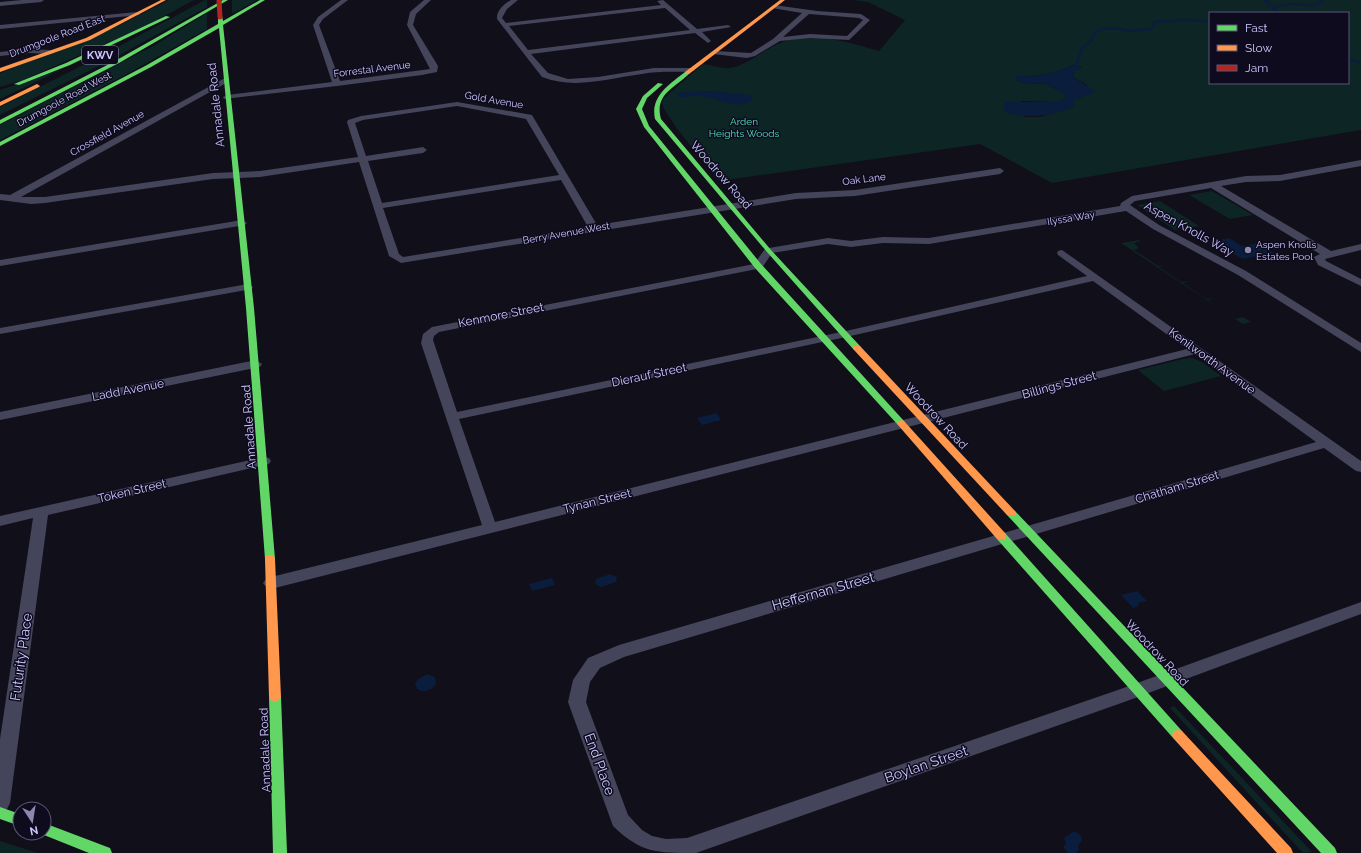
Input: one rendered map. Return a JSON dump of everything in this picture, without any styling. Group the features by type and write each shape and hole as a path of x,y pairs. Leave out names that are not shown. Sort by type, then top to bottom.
{"main road":[{"name":"Drumgoole Road East","path":"0,70 99,34 164,0"},
{"name":"Annadale Road","path":"219,0 225,80 242,224 264,461 271,583 280,853"},
{"name":"KWV","path":"0,122 75,83 226,0"},
{"name":"Drumgoole Road West","path":"0,144 174,52 220,21 262,0"},
{"name":"Woodrow Road","path":"778,4 691,70 662,95 656,104 655,112 669,134 769,251 923,420 1330,853"},
{"name":"KWV","path":"0,104 82,65 176,14 51,71 6,87"},
{"path":"699,49 731,24"},
{"path":"174,52 200,48"},
{"path":"213,48 222,48"},
{"path":"684,61 645,97 639,109 646,126 758,266 824,338 1137,690 1286,853"},
{"path":"0,117 75,83"},
{"path":"0,814 12,818"},
{"path":"52,832 105,853"}],"street":[{"path":"0,4 41,0"},
{"path":"337,84 316,24 320,18 345,0"},
{"name":"Forrestal Avenue","path":"227,97 422,73 434,70 434,66 410,25 409,20 410,16 428,0"},
{"path":"515,0 508,4 499,14 499,18 545,74 562,80 580,80 653,70 691,70"},
{"path":"658,0 708,41"},
{"path":"767,0 806,12 861,16 868,20 851,37 847,38 810,36 775,40"},
{"path":"504,25 666,6"},
{"path":"715,53 750,56 775,40 806,12"},
{"path":"0,27 137,14"},
{"path":"527,52 695,31 731,24"},
{"path":"0,54 29,51 51,52"},
{"name":"Crossfield Avenue","path":"0,205 225,80"},
{"name":"Gold Avenue","path":"362,159 350,124 352,120 457,104 529,117 594,228"},
{"path":"0,196 31,201 45,200 213,176 260,174 423,150"},
{"path":"362,159 378,206 564,177"},
{"path":"1127,208 1124,205 1125,203 1132,199 1246,179 1280,178 1361,163"},
{"name":"Oak Lane","path":"731,206 796,196 855,193 1000,171"},
{"path":"1213,185 1361,283"},
{"name":"Berry Avenue West","path":"378,206 394,256 401,260 731,206"},
{"name":"Ilyssa Way","path":"769,251 828,242 851,244 883,240 929,242 1127,208"},
{"name":"Aspen Knolls Way","path":"1127,208 1156,227 1242,273 1361,348"},
{"path":"0,262 242,224"},
{"path":"1325,258 1361,247"},
{"path":"758,266 769,251"},
{"name":"Kenilworth Avenue","path":"1062,253 1361,468"},
{"name":"Kenmore Street","path":"490,528 427,343 427,337 430,332 436,329 758,266"},
{"name":"Dierauf Street","path":"452,417 846,334 1095,277"},
{"path":"0,331 248,287"},
{"name":"Billings Street","path":"923,420 1196,350"},
{"name":"Ladd Avenue","path":"0,416 256,364"},
{"name":"Tynan Street","path":"271,583 923,420"},
{"name":"Chatham Street","path":"1027,532 1326,443"},
{"name":"Token Street","path":"0,521 264,461"},
{"name":"Futurity Place","path":"0,803 41,511"},
{"name":"Heffernan Street","path":"619,652 1027,532"},
{"path":"1165,679 1361,608"},
{"name":"End Place","path":"619,652 594,663 582,680 577,702 620,820 632,835 648,845 667,849 687,847"},
{"name":"Boylan Street","path":"687,847 1165,679"}],"green space":[{"path":"169,0 194,0 144,27 23,80 0,87 0,73 114,28"},
{"path":"207,0 207,7 107,62 0,115 0,107 103,55"},
{"path":"232,0 257,0 232,13"},
{"name":"Arden Heights Woods","path":"852,0 1361,0 1361,130 1052,183 980,144 719,181 678,130 664,109 662,102 664,98 703,64 731,68 745,63 783,42 807,38 844,41 879,51 905,20 868,2","holes":["1074,65 1082,67 1074,71 1073,77 1087,85 1073,100 1073,107 1040,117 1025,117 1021,101 1058,102 1068,96 1047,84 1023,83 1016,80 1016,76 1046,74"]},
{"path":"207,13 207,29 127,74 0,140 0,125 155,45"},
{"path":"61,70 0,99 0,90"},
{"path":"1212,191 1253,215 1230,219 1189,195"},
{"path":"1160,201 1199,226 1175,230 1137,205"},
{"path":"1141,241 1134,243 1139,248 1134,250 1158,266 1166,265 1159,267 1181,282 1190,281 1183,283 1206,299 1214,298 1208,300 1227,313 1121,243"},
{"path":"1243,317 1251,322 1243,324 1235,319"},
{"path":"1192,358 1202,362 1221,376 1164,391 1138,370 1183,359"},
{"path":"1174,706 1312,852 1303,853 1170,708"},
{"path":"0,841 38,853 0,853"}],"water":[{"path":"1074,65 1082,67 1074,71 1073,77 1096,92 1074,100 1074,107 1056,113 1040,116 1025,116 1006,113 1003,106 1006,102 1058,102 1068,96 1047,84 1023,83 1016,80 1016,76 1046,74"},
{"path":"712,91 750,95 753,100 747,103 734,104 701,96 679,97 676,94 682,92"},
{"name":"Aspen Knolls Estates Pool","path":"1229,238 1242,246 1258,243 1274,253 1242,259 1213,241"},
{"path":"717,413 721,420 702,425 697,418"},
{"path":"610,574 617,577 616,582 601,587 595,584 596,579"},
{"path":"552,578 555,585 532,591 529,584"},
{"path":"1137,591 1147,601 1138,603 1139,606 1133,608 1121,595"},
{"path":"427,674 435,677 436,684 427,691 417,689 415,684 418,679"},
{"path":"1074,831 1081,835 1082,841 1078,845 1079,850 1076,853 1068,853 1063,847 1066,843 1064,838"}],"waterway":[{"path":"1265,0 1270,5 1276,7"},
{"path":"1276,7 1285,4 1317,5 1322,0"},
{"path":"1276,7 1273,8 1278,12"},
{"path":"1076,65 1082,48 1091,41 1095,33 1101,29 1114,28 1131,31 1151,29 1155,22 1182,20 1209,21"},
{"path":"1349,58 1361,63"}],"traffic: fast":[{"path":"0,122 117,62 226,0"},
{"path":"0,144 149,66 263,0"},
{"path":"17,84 68,64 168,17"},
{"path":"220,17 250,308 270,559"},
{"path":"687,73 669,87 660,98 656,111 658,119 769,251 857,348"},
{"path":"660,84 645,97 639,109 646,126 758,266 901,423"},
{"path":"1011,513 1330,853"},
{"path":"1001,536 1178,735"},
{"path":"275,697 280,853"},
{"path":"0,813 12,817"},
{"path":"52,832 105,853"}],"traffic: slow":[{"path":"0,70 88,39 164,0"},
{"path":"687,73 783,0"},
{"path":"0,104 37,86"},
{"path":"857,348 1011,513"},
{"path":"901,423 1001,536"},
{"path":"270,559 275,697"},
{"path":"1178,735 1286,853"}],"traffic: jam":[{"path":"219,0 220,17"}],"place":[{"name":"Aspen Knolls Estates Pool","path":"1248,250"}]}
